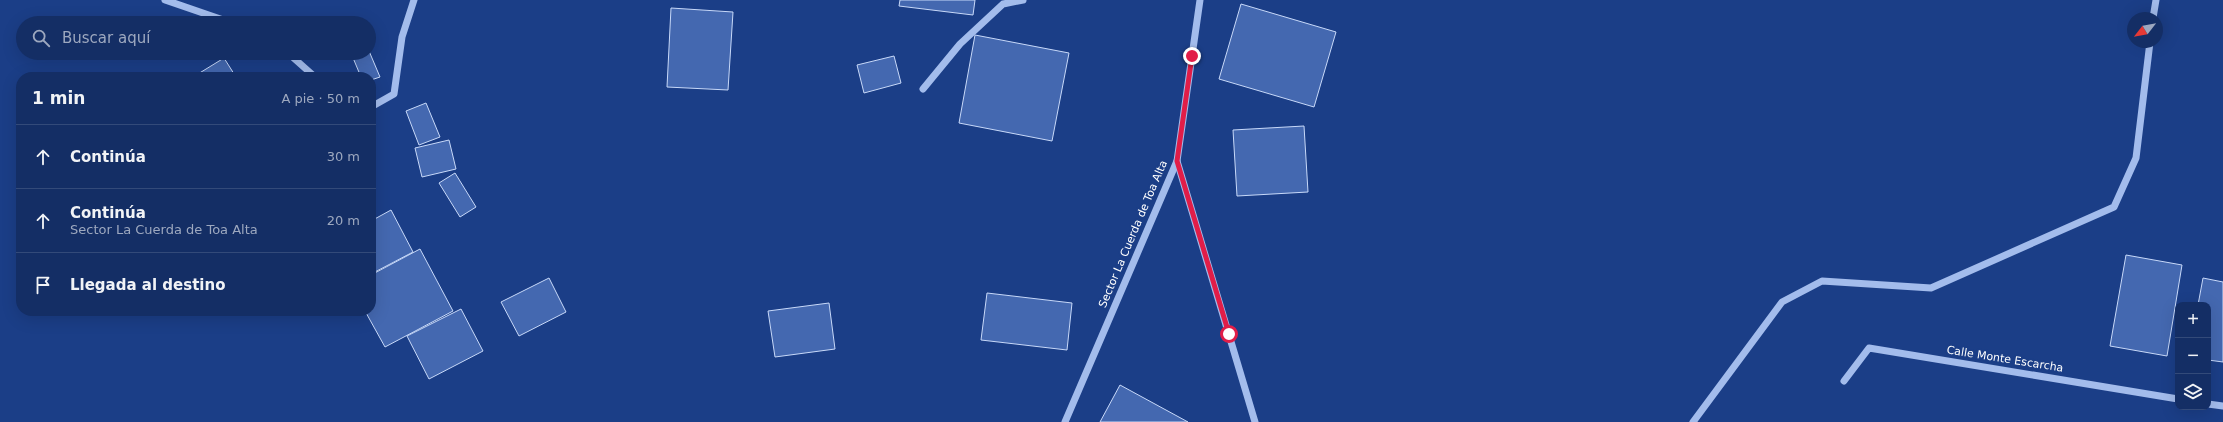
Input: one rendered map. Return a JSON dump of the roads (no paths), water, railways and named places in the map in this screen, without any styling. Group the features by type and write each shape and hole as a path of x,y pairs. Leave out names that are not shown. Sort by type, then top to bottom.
{"street":[{"path":"165,0 212,16"},
{"path":"376,104 394,94 402,36 414,0"},
{"path":"923,89 960,44 1003,4 1023,0"},
{"name":"Sector La Cuerda de Toa Alta","path":"1065,422 1177,161 1200,0"},
{"path":"2154,12 2156,0"},
{"path":"1693,422 1782,302 1822,281 1931,288 2114,207 2136,158 2149,48"},
{"path":"296,60 309,72"},
{"path":"1177,161 1255,422"},
{"name":"Calle Monte Escarcha","path":"1844,381 1869,348 2175,399"},
{"path":"2211,404 2223,406"}]}
